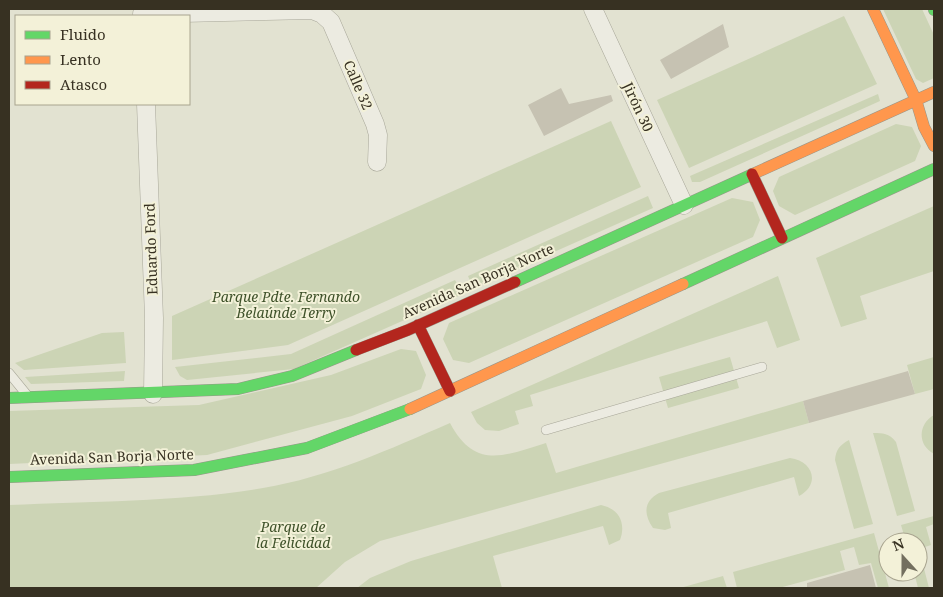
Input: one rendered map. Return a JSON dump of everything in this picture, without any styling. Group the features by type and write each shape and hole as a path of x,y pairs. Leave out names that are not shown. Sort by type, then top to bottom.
{"main road":[{"path":"873,9 916,100 924,127 934,146"},
{"name":"Avenida San Borja Norte","path":"9,398 153,394 238,389 292,376 418,325 934,92"},
{"name":"Avenida San Borja Norte","path":"9,476 194,470 307,448 413,408 934,169"},
{"path":"752,174 782,238"},
{"path":"418,325 450,391"}],"street":[{"name":"Jirón 30","path":"593,9 684,205"},
{"name":"Calle 32","path":"142,13 312,10 322,14 331,22 375,124 378,135 377,162"},
{"name":"Eduardo Ford","path":"146,105 154,318 153,394"}],"lane":[{"path":"546,430 762,367"},
{"path":"9,373 28,397"}],"green space":[{"path":"883,9 922,9 934,35 934,78 923,83 916,79"},
{"path":"844,16 877,84 689,168 657,100"},
{"path":"878,94 880,101 700,182 692,182 690,176"},
{"name":"Parque Pdte. Fernando Belaúnde Terry","path":"611,121 641,187 288,345 172,360 172,316"},
{"path":"896,124 912,127 921,146 915,161 795,215 779,206 773,191 779,177"},
{"path":"648,196 653,208 473,288 468,276"},
{"path":"732,198 753,202 760,220 753,237 469,363 453,360 443,339 449,323"},
{"path":"934,206 934,271 860,296 867,319 841,327 816,258"},
{"path":"778,276 800,340 777,348 767,321 530,395 533,406 515,411 519,424 499,431 485,430 477,423 471,412"},
{"path":"455,280 463,294 294,369 187,380 180,376 175,367 291,354"},
{"path":"124,332 126,363 24,370 15,363 102,333"},
{"path":"401,349 416,351 426,375 421,389 352,416 207,455 9,464 9,411 199,405 331,375"},
{"path":"730,357 739,388 668,408 659,377"},
{"path":"934,357 934,389 915,394 907,365"},
{"path":"125,371 124,381 31,384 25,377"},
{"name":"Parque de la Felicidad","path":"803,401 809,423 380,541 345,562 316,588 9,588 9,505 200,496 263,488 312,477 359,461 450,423 460,438 470,448 492,456 517,452 546,443 556,473"},
{"path":"934,415 934,454 928,450 922,440 922,429"},
{"path":"873,433 886,434 896,442 915,511 897,516"},
{"path":"849,440 873,524 854,529 835,460 839,448"},
{"path":"790,458 804,464 809,468 811,474 810,485 799,496 794,477 668,513 671,528 665,530 653,528 650,523 647,513 648,504 659,493"},
{"path":"601,505 613,510 620,518 622,534 620,540 609,545 603,526 493,556 502,588 357,588 370,578 411,561"},
{"path":"934,516 934,524 926,527 927,532 903,532 901,525"},
{"path":"874,533 878,548 878,582 887,582 889,588 878,588 871,563 859,565 854,547 840,551 845,570 779,588 737,588 733,572"},
{"path":"928,534 931,545 928,546"},
{"path":"723,576 727,588 680,588"},
{"path":"916,582 927,582 929,588 918,588"}],"building":[{"path":"723,24 729,47 671,79 660,60"},
{"path":"561,88 569,104 611,95 613,101 544,136 528,105"},
{"path":"908,371 915,394 809,423 803,401"},
{"path":"870,565 876,588 807,588 807,583"}],"traffic: fast":[{"path":"683,284 934,169"},
{"path":"515,282 753,174"},
{"path":"9,398 238,389 292,376 356,350"},
{"path":"9,477 194,470 307,448 410,409"}],"traffic: slow":[{"path":"873,9 916,100 924,127 934,146"},
{"path":"753,174 934,92"},
{"path":"410,409 683,284"}],"traffic: jam":[{"path":"752,174 782,238"},
{"path":"356,350 408,330 515,282"},
{"path":"418,325 450,391"}]}
